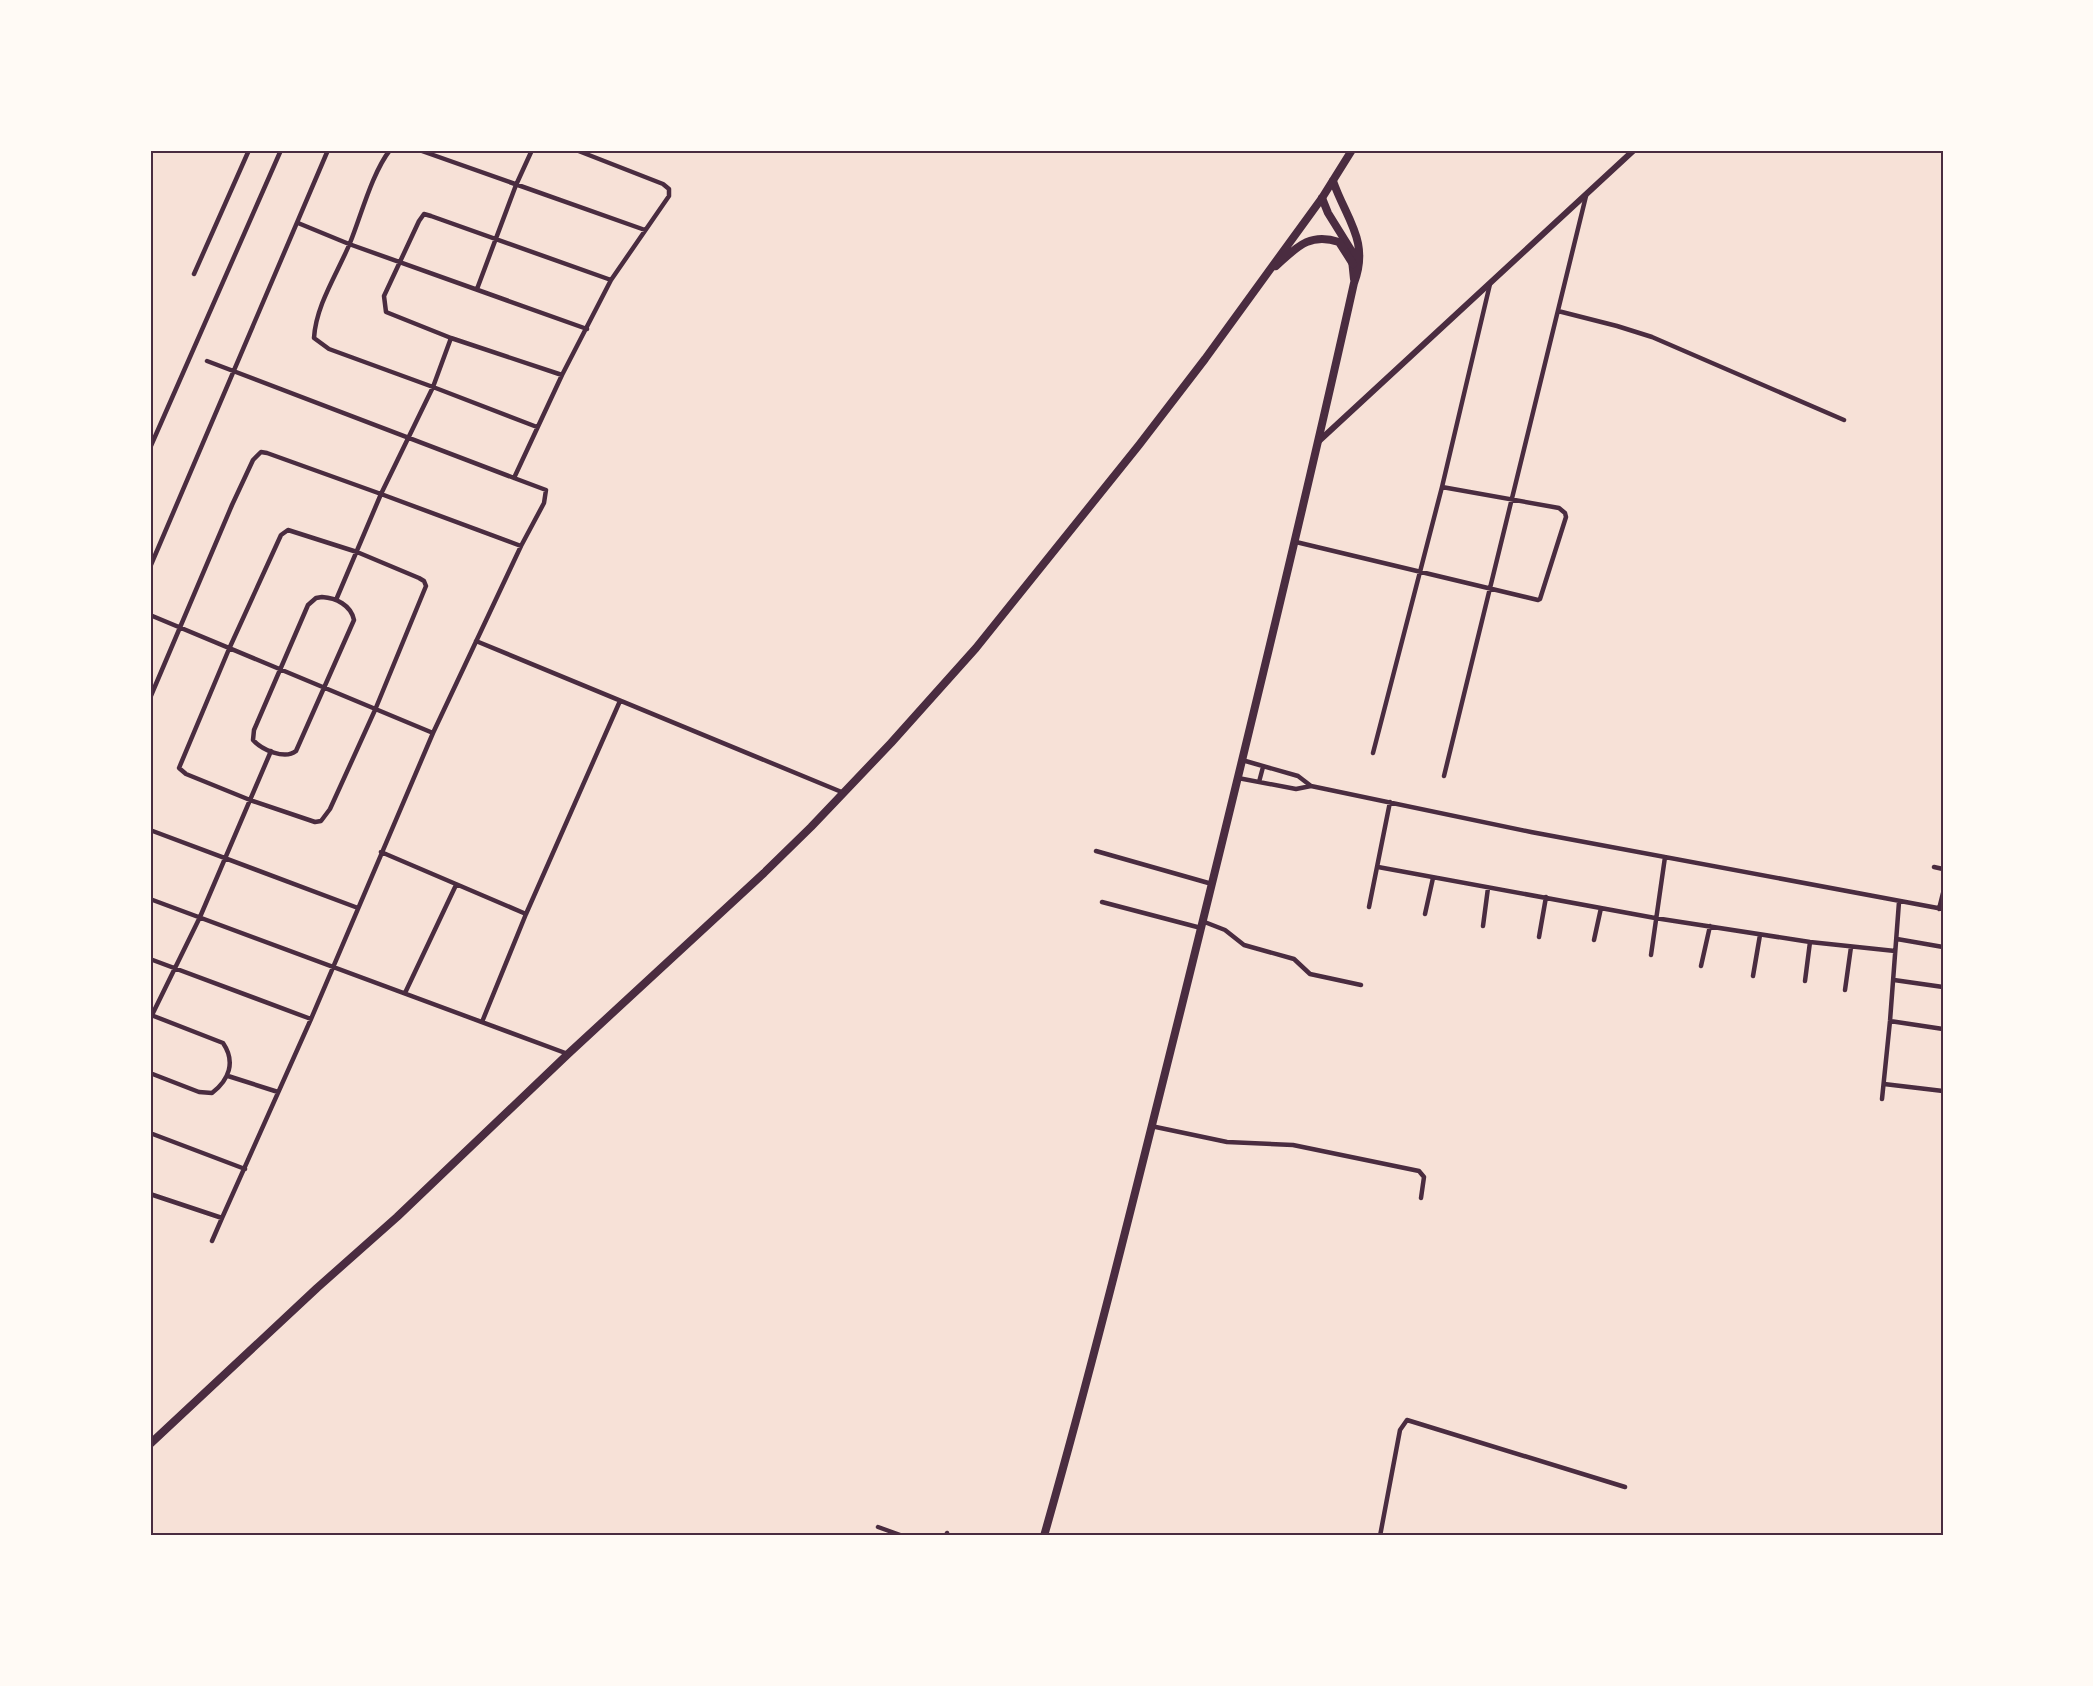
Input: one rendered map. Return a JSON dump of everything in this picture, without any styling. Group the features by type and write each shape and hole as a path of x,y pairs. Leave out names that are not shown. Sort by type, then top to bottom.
{"main road":[{"path":"150,1444 317,1287 397,1217 568,1054 764,873 844,793 983,639 1139,445 1205,359 1322,198 1352,150"},
{"path":"1044,1536 1083,1400 1212,884 1296,542 1354,283 1357,262 1353,227 1333,181"},
{"path":"1322,198 1328,213 1348,242 1357,262"},
{"path":"1264,278 1300,245 1316,238 1339,242 1357,262"}],"street":[{"path":"194,274 249,150"},
{"path":"150,448 281,150"},
{"path":"150,567 328,150"},
{"path":"390,150 375,178 315,320 314,338 329,349 537,427"},
{"path":"419,150 645,230"},
{"path":"477,289 516,185 532,150"},
{"path":"514,477 562,375 611,280 669,196 669,189 663,184 576,150"},
{"path":"1319,441 1634,150"},
{"path":"1444,776 1586,196"},
{"path":"562,375 452,338 386,312 384,296 419,221 424,214 611,280"},
{"path":"298,223 349,244 587,329"},
{"path":"1373,753 1442,487 1490,284"},
{"path":"1558,311 1652,337 1844,420"},
{"path":"336,600 381,494 433,387 452,338"},
{"path":"207,361 514,477 546,490 547,494 433,733 311,1019 212,1240"},
{"path":"150,698 253,460 261,452 521,546"},
{"path":"1296,542 1540,599 1566,517 1565,513 1558,508 1442,487"},
{"path":"288,530 357,552 419,578 426,586 375,710 330,809 321,820 309,821 250,800 186,774 179,768 229,648 285,531 288,530"},
{"path":"322,597 336,600 349,608 354,620 296,751 287,755 256,744 252,735 310,602 322,597"},
{"path":"150,615 279,671 433,733"},
{"path":"476,641 844,793"},
{"path":"482,1022 526,914 620,701"},
{"path":"150,1073 199,1092 212,1093 228,1076 231,1065 230,1053 223,1043 151,1015 200,916 271,751"},
{"path":"1242,760 1298,777 1311,786"},
{"path":"1259,782 1263,766"},
{"path":"1238,778 1296,789 1311,786 1531,832 1941,909 1943,893"},
{"path":"1369,907 1390,802"},
{"path":"150,830 358,908"},
{"path":"1096,851 1212,884"},
{"path":"381,852 526,914"},
{"path":"1651,955 1665,857"},
{"path":"1378,867 1760,935 1895,951"},
{"path":"1934,867 1943,869"},
{"path":"1425,914 1433,878"},
{"path":"405,993 456,885"},
{"path":"1484,926 1488,888"},
{"path":"1539,937 1546,897"},
{"path":"150,899 568,1054"},
{"path":"1102,902 1225,930 1244,945 1294,959 1310,974 1361,985"},
{"path":"1882,1099 1899,902"},
{"path":"1594,940 1601,908"},
{"path":"1701,966 1710,926"},
{"path":"1753,975 1760,935"},
{"path":"1897,939 1943,947"},
{"path":"1805,981 1810,942"},
{"path":"1845,990 1851,947"},
{"path":"150,959 311,1019"},
{"path":"1894,980 1943,987"},
{"path":"1890,1021 1943,1029"},
{"path":"228,1076 278,1092"},
{"path":"1884,1084 1943,1091"},
{"path":"1151,1126 1227,1142 1293,1145 1419,1171 1424,1177 1421,1198"},
{"path":"150,1133 244,1169"},
{"path":"150,1194 222,1218"},
{"path":"1380,1536 1400,1430 1407,1420 1625,1487"},
{"path":"878,1527 903,1536"}]}
